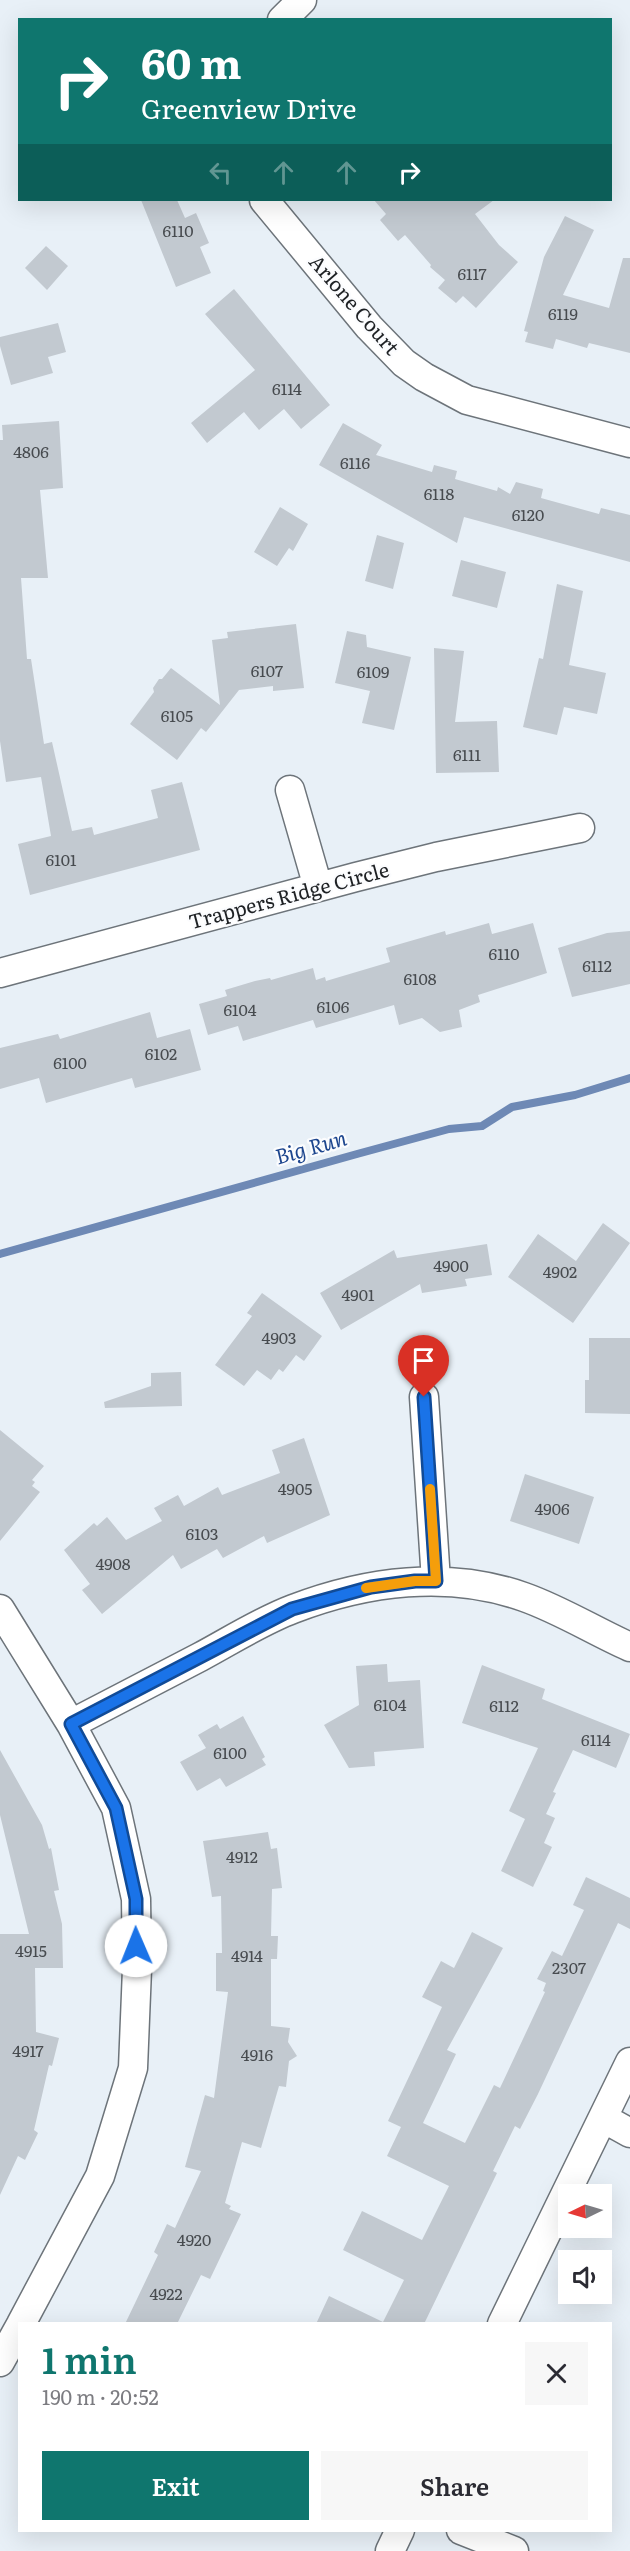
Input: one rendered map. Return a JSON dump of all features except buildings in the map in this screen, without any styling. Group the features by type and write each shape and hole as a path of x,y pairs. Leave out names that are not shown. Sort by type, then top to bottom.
{"street":[{"path":"284,18 302,0"},
{"name":"Arlone Court","path":"265,201 369,327 404,363 424,377 467,400 630,443"},
{"path":"290,790 318,887"},
{"name":"Trappers Ridge Circle","path":"0,973 436,857 580,828"},
{"path":"424,1397 436,1581"},
{"path":"71,1724 292,1609 371,1587 415,1581 481,1586 523,1596 566,1614 594,1631 630,1647"},
{"path":"0,1609 71,1724 116,1808 136,1899 137,1969 133,2068 100,2176 22,2322"},
{"path":"503,2322 630,2062"},
{"path":"603,2118 630,2133"},
{"path":"0,2362 18,2329"},
{"path":"390,2551 399,2532"},
{"path":"466,2532 514,2551"}],"waterway":[{"name":"Big Run","path":"0,1254 449,1129 482,1126 512,1107 575,1095 630,1078"}],"slow traffic":[{"path":"366,1588 415,1581 436,1581 430,1489"}],"route":[{"path":"136,1946 136,1899 116,1808 71,1724 292,1609 371,1587 415,1581 436,1581 424,1397"}]}
